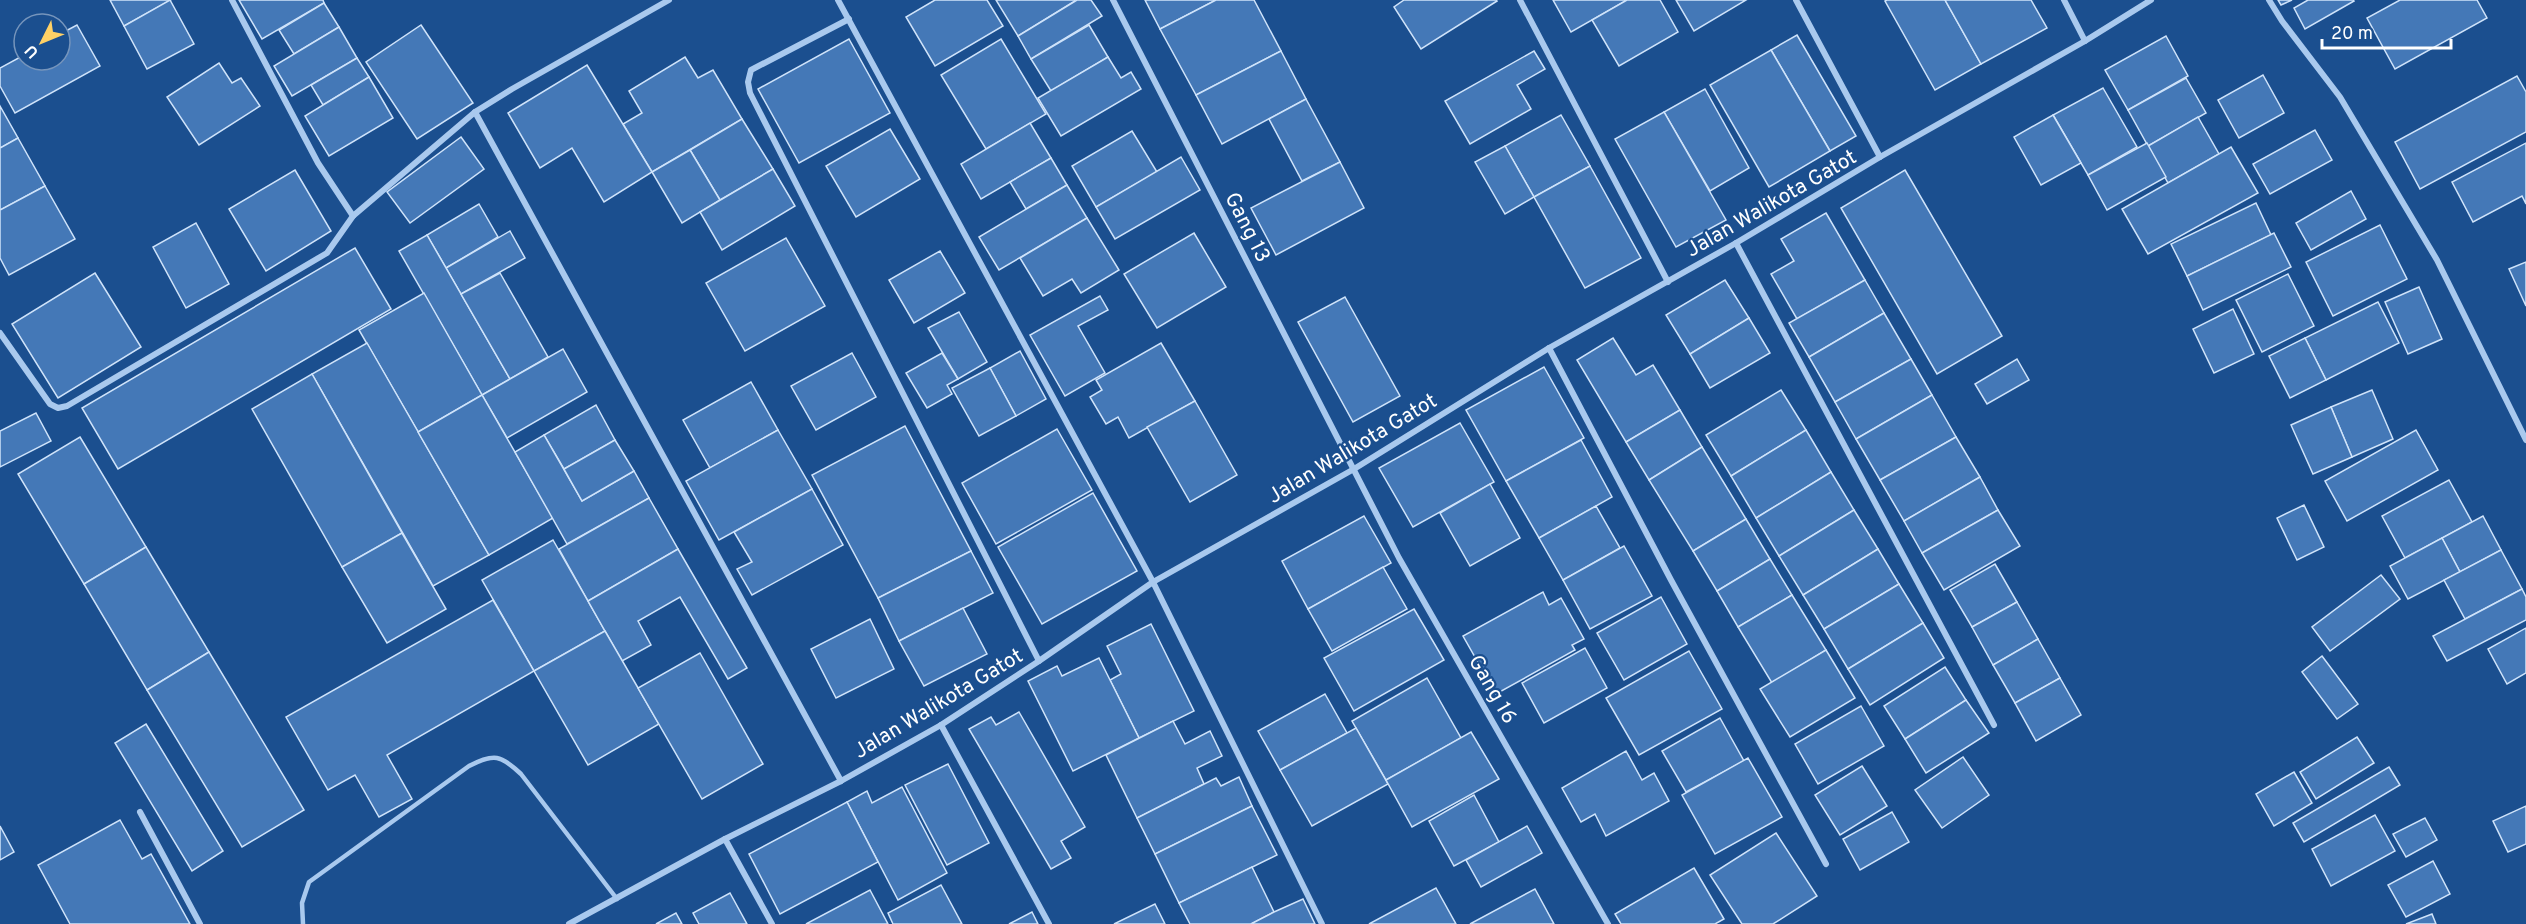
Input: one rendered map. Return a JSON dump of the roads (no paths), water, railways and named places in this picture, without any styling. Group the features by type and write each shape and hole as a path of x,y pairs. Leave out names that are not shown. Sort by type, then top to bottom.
{"street":[{"path":"232,0 318,163 353,216"},
{"path":"0,333 50,404 58,408 67,406 327,253 353,216 475,112 669,0"},
{"path":"838,0 1153,582 1322,924"},
{"name":"Gang 13","path":"1113,0 1354,469"},
{"path":"1520,0 1668,282"},
{"path":"1796,0 1880,158"},
{"path":"2064,0 2085,41"},
{"name":"Jalan Walikota Gatot","path":"569,924 725,839 841,781 941,725 1039,662 1153,582 1354,469 1549,348 1736,243 2085,41 2151,0"},
{"path":"2269,0 2282,21 2340,97 2437,260 2526,440"},
{"path":"849,19 751,70 748,82 750,93 1039,662"},
{"path":"475,112 841,781"},
{"path":"1736,243 1994,725"},
{"path":"1549,348 1671,580 1827,864"},
{"name":"Gang 16","path":"1354,469 1399,558 1608,924"},
{"path":"941,725 1049,924"},
{"path":"140,812 200,924"},
{"path":"725,839 772,924"}],"lane":[{"path":"303,924 302,903 309,882 469,766 487,757 507,760 521,774 617,899"}]}
